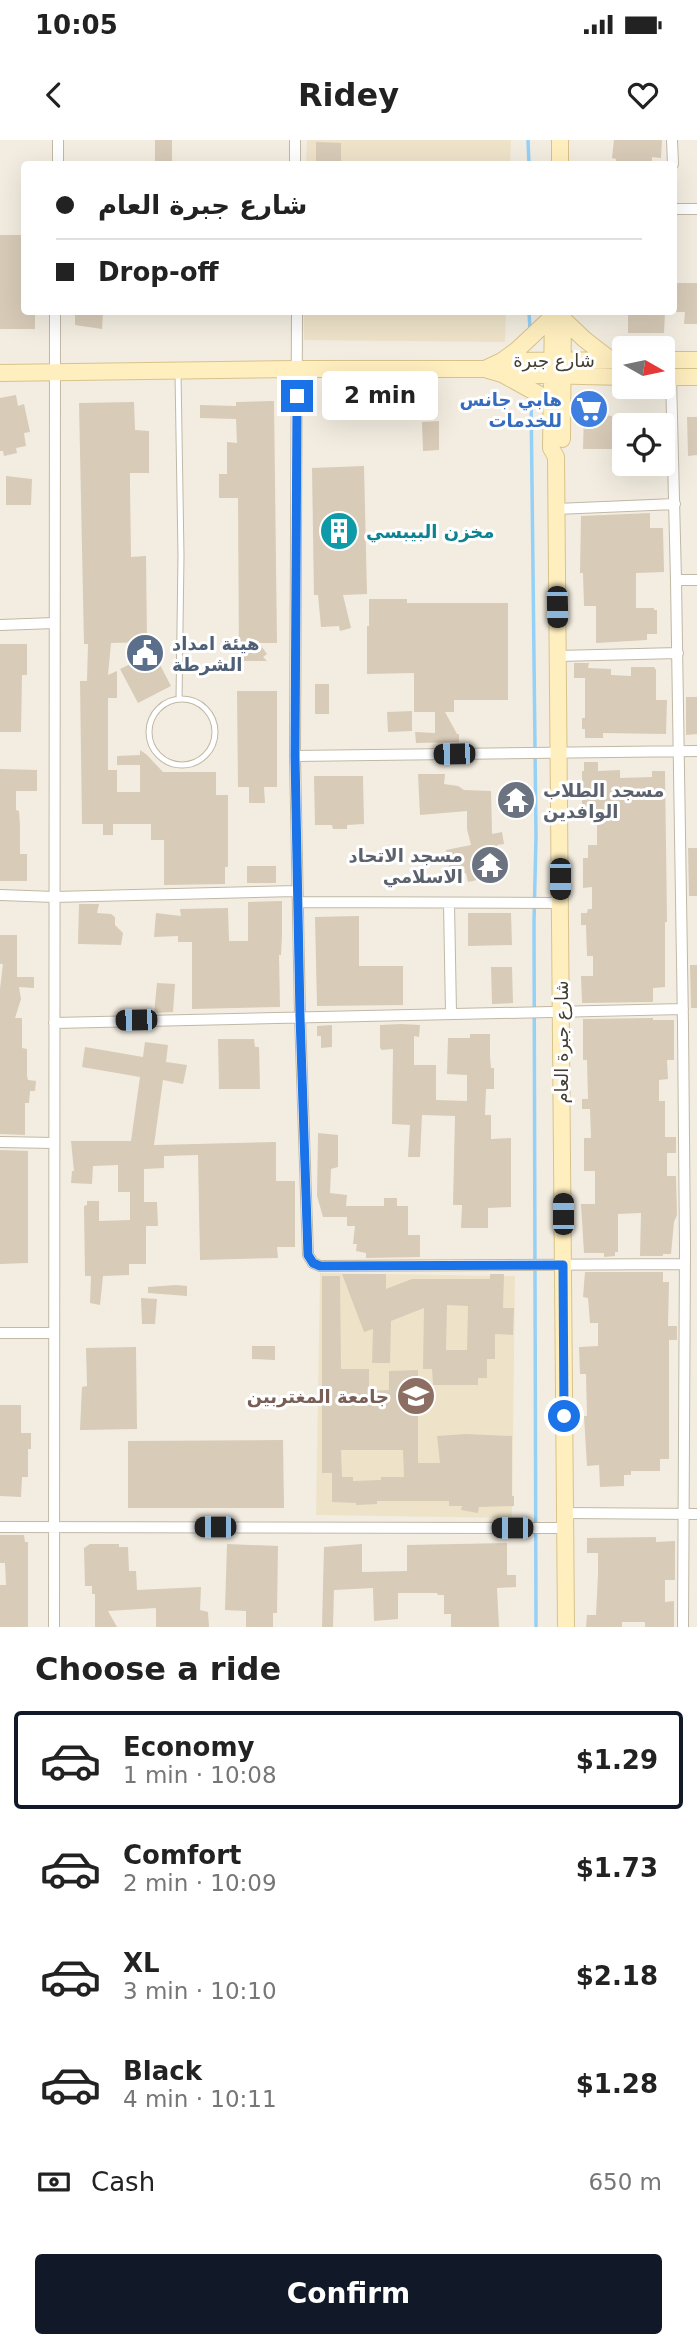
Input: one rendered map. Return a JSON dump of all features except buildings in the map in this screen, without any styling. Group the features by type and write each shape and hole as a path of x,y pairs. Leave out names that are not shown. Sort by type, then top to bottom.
{"main road":[{"path":"560,140 560,161"},
{"path":"502,367 517,350 558,315"},
{"path":"558,315 584,339 612,356"},
{"path":"557,369 551,401 551,448 556,457 561,449 557,369 558,315"},
{"path":"676,360 697,360"},
{"name":"شارع جبرة","path":"557,369 612,361"},
{"path":"0,373 502,367 551,401"},
{"name":"شارع جبرة","path":"502,367 557,369 612,375"},
{"path":"676,377 697,377"},
{"name":"شارع جبرة العام","path":"556,457 566,1627"}],"street":[{"path":"58,140 58,161"},
{"path":"295,140 295,161"},
{"path":"672,140 673,161"},
{"path":"677,209 697,209"},
{"path":"54,1627 55,315"},
{"path":"297,315 295,756 308,1255 313,1263 320,1266 684,1264"},
{"path":"668,399 675,504 683,1009 685,1248 682,1627"},
{"path":"556,509 675,504"},
{"path":"676,580 697,580"},
{"path":"0,625 54,623"},
{"path":"558,656 678,653"},
{"path":"295,756 697,751"},
{"path":"0,895 297,896 449,903 560,903"},
{"path":"449,903 451,1013"},
{"path":"54,1023 683,1009"},
{"path":"683,1025 697,1025"},
{"path":"0,1142 54,1143"},
{"path":"685,1248 697,1248"},
{"path":"0,1333 54,1333"},
{"path":"0,1527 566,1520 697,1514"}],"lane":[{"path":"178,370 181,556 179,699"},
{"path":"179,699 189,699 206,708 215,724 216,734 209,752 195,764 185,766 176,765 159,756 153,749 149,730 155,712 170,701 179,699"}],"shaded area":[{"path":"307,140 511,140 510,161 306,161"},
{"path":"304,315 506,315 505,342 304,340"},
{"name":"جامعة المغتربين","path":"320,1273 515,1276 512,1518 316,1515"}],"waterway":[{"path":"528,140 529,161"},
{"path":"529,315 530,330"},
{"path":"531,394 536,836 536,1627"}],"place":[{"name":"هابي جانس للخدمات","path":"589,409"},
{"name":"مخزن البيبسي","path":"339,531"},
{"name":"هيئة امداد الشرطة","path":"145,653"},
{"name":"مسجد الطلاب الوافدين","path":"516,800"},
{"name":"مسجد الاتحاد الاسلامي","path":"490,865"},
{"name":"جامعة المغتربين","path":"416,1396"}],"route":[{"path":"297,396 295,756 308,1255 313,1263 320,1266 563,1265 564,1416"}]}
